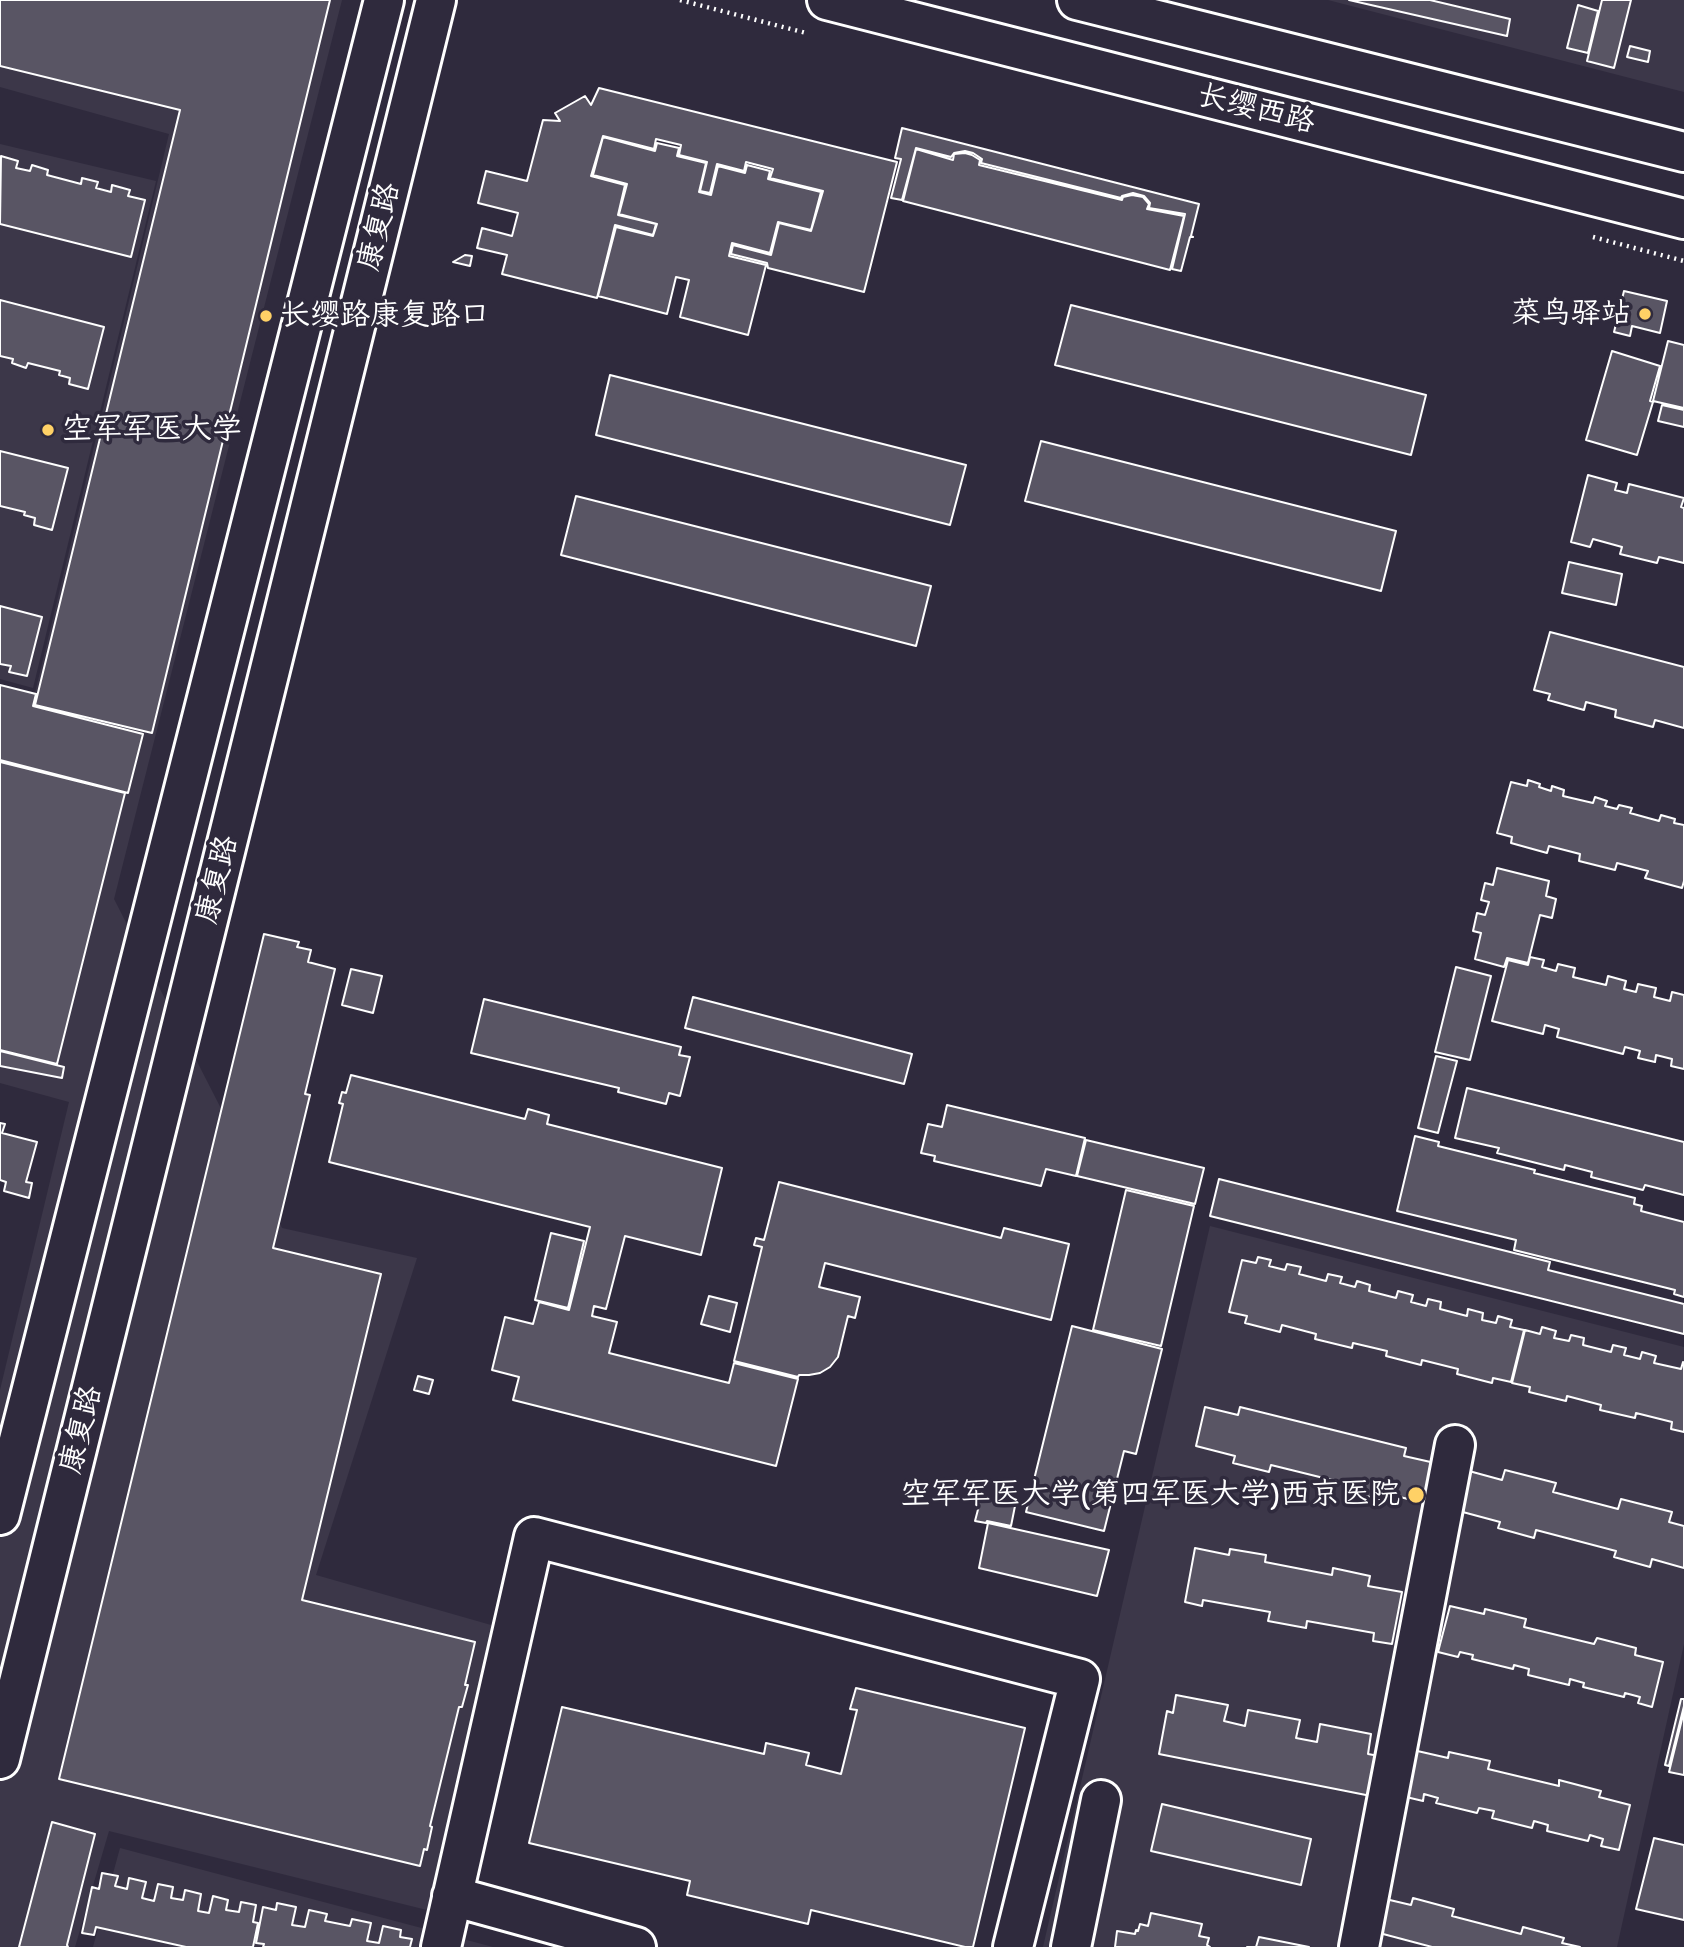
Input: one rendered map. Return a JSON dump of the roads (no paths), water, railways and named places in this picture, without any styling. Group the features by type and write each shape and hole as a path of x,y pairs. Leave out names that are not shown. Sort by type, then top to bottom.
{"main road":[{"name":"康复路","path":"0,1515 384,0"},
{"name":"康复路","path":"0,1759 436,0"},
{"name":"长缨西路","path":"827,0 1684,219"},
{"path":"1077,0 1684,152"},
{"path":"1359,1947 1455,1445"},
{"path":"441,1947 534,1537 1080,1679 1013,1947"},
{"path":"1071,1947 1101,1800"},
{"path":"452,1896 636,1947"}],"place":[{"name":"菜鸟驿站","path":"1645,314"},
{"name":"长缨路康复路口","path":"266,316"},
{"name":"空军军医大学","path":"48,430"},
{"name":"空军军医大学(第四军医大学)西京医院","path":"1416,1495"}]}
